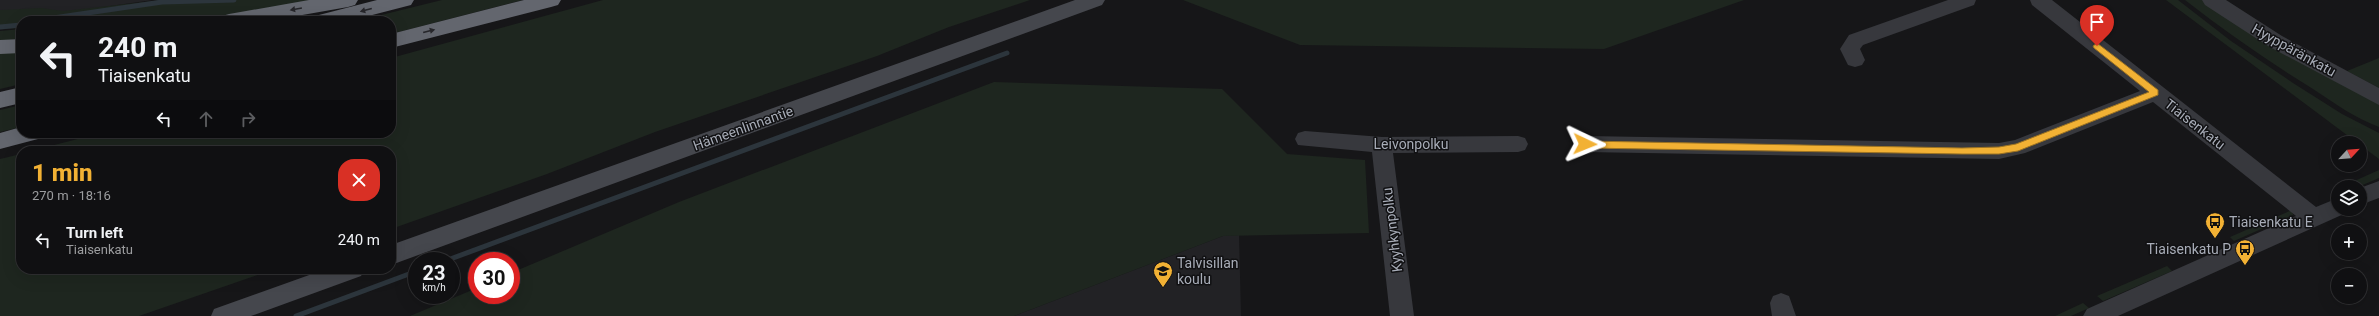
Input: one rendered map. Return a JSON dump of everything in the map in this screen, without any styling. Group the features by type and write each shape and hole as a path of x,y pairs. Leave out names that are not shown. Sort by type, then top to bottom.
{"highway":[{"path":"257,16 348,0"},
{"path":"342,16 404,0"},
{"path":"396,40 551,0"},
{"path":"0,48 16,46"},
{"path":"0,100 16,96"},
{"path":"0,140 16,136"}],"main road":[{"name":"Hämeenlinnantie","path":"396,253 1095,0"},
{"path":"224,316 339,274"}],"street":[{"path":"1855,60 1850,49 1856,40 1967,0"},
{"name":"Tiaisenkatu","path":"2039,0 2314,218"},
{"name":"Hyyppäränkatu","path":"2212,0 2275,41 2379,97"},
{"path":"1585,144 1999,150 2018,147 2155,93"},
{"name":"Leivonpolku","path":"1305,139 1382,144 1518,144"},
{"name":"Kyyhkynpolku","path":"1382,144 1402,316"},
{"path":"2367,194 2379,189"},
{"path":"2095,316 2331,211"}],"shaded area":[{"path":"0,0 153,0 38,16 0,18"},
{"path":"162,0 321,0 220,16 16,16 16,28 0,29 0,10 41,8 63,11"},
{"path":"442,0 523,0 396,33 396,16 377,16"},
{"path":"603,0 1030,0 949,27 877,56 655,132 547,174 396,227 396,146 50,146 82,138 396,138 396,57"},
{"path":"1183,0 1744,0 1604,49 1300,45"},
{"path":"2166,0 2178,0 2231,41 2293,83 2342,114 2379,133 2379,159 2367,150 2367,136 2348,136"},
{"path":"2185,0 2203,0 2379,103 2379,127 2345,110 2280,68"},
{"path":"16,29 16,39 0,41 0,31"},
{"path":"16,52 16,85 0,89 0,53"},
{"path":"2379,58 2379,88 2347,71"},
{"path":"994,82 1222,89 1287,154 1365,160 1369,233 1223,236 1014,316 410,316 439,304 460,304 460,295 468,292 468,304 520,304 520,269 679,202"},
{"path":"16,106 16,128 0,132 0,110"},
{"path":"16,155 16,274 261,274 139,316 0,316 0,159"},
{"path":"2379,170 2379,178 2367,183 2367,180 2357,180"},
{"path":"2292,210 2293,215 2234,241 2230,237"},
{"name":"Talvisillan koulu","path":"1239,235 1241,316 1014,316 1223,236"},
{"path":"2167,266 2172,271 2103,301 2097,296"},
{"path":"2083,303 2089,308 2071,316 2055,316"}],"waterway":[{"path":"67,16 162,2 234,0"},
{"path":"0,27 16,25"},
{"path":"460,255 1007,53"},
{"path":"296,316 408,274"}],"place":[{"name":"Tiaisenkatu E","path":"2215,239"},
{"name":"Tiaisenkatu P","path":"2245,266"},
{"name":"Talvisillan koulu","path":"1163,288"}],"route":[{"path":"1585,144 1962,151 1999,150 2018,147 2155,93 2097,46"}]}
